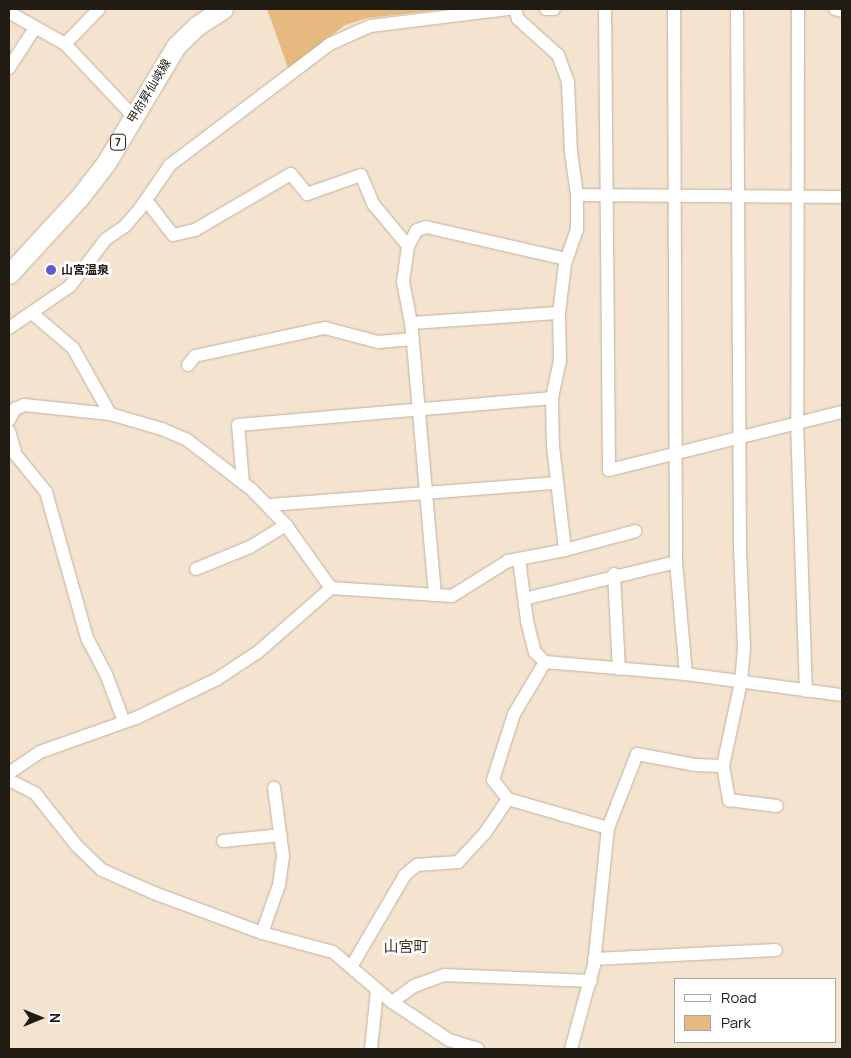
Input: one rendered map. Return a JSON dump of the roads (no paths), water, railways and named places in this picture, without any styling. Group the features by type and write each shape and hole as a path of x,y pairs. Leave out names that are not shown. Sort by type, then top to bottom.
{"main road":[{"name":"甲府昇仙峡線","path":"9,274 79,198 106,163 176,46 198,25 223,9"}],"street":[{"path":"65,44 99,9"},
{"path":"9,328 34,314 70,286 106,239 125,226 170,165 193,145 348,33 370,26 508,9"},
{"path":"515,9 518,19 548,43 563,67 568,82 571,152 578,194 577,230 566,259 559,313 560,362 552,398 557,483 566,550"},
{"path":"546,9 554,9"},
{"path":"605,9 609,194 609,470 842,412"},
{"path":"674,9 676,562 686,674"},
{"path":"747,9 736,9 739,437 744,648 741,682 723,766 729,800 778,806"},
{"path":"798,9 797,423 806,691"},
{"path":"835,9 842,11"},
{"path":"10,13 65,44 134,116"},
{"path":"9,68 35,28"},
{"path":"146,200 172,235 195,230 290,174 307,194 361,175 374,205 408,246"},
{"path":"578,194 842,197"},
{"path":"435,595 413,339 403,282 408,246 416,230 426,227 566,259"},
{"path":"410,323 559,313"},
{"path":"34,314 72,348 110,414"},
{"path":"188,365 195,356 325,328 378,342 413,339"},
{"path":"243,483 238,425 552,398"},
{"path":"9,420 15,409 32,404 110,414 162,429 186,440 269,505 286,525 331,588"},
{"path":"9,431 16,455 46,492 86,638 106,674 124,722"},
{"path":"269,505 557,483"},
{"path":"196,569 250,547 286,525"},
{"path":"9,773 40,752 124,722 217,679 258,652 331,588 452,596 508,561 566,550 636,531"},
{"path":"519,559 524,598 535,652 546,662 686,674 842,695"},
{"path":"524,598 556,593 614,574 676,562"},
{"path":"614,574 619,669"},
{"path":"546,662 514,714 493,780 508,799 608,828"},
{"path":"571,1049 590,981 594,959 608,828 637,754 696,765 723,766"},
{"path":"9,780 35,793 76,845 102,870 154,893 262,933 333,952 377,990 449,1045 478,1049"},
{"path":"262,933 280,885 281,835 274,788"},
{"path":"351,968 405,875 416,865 458,862 486,833 508,799"},
{"path":"223,841 281,835"},
{"path":"594,959 776,950"},
{"path":"392,1002 414,986 444,975 590,981"},
{"path":"371,1049 377,990"}],"place":[{"name":"山宮温泉","path":"51,270"}],"district":[{"name":"山宮町","path":"406,947"}]}
